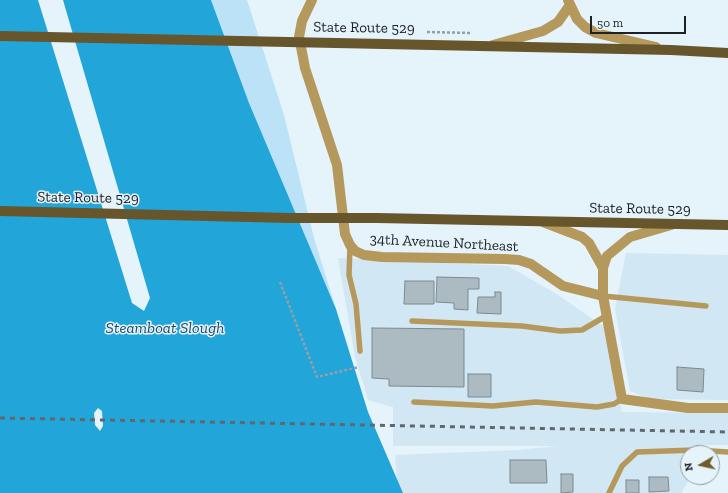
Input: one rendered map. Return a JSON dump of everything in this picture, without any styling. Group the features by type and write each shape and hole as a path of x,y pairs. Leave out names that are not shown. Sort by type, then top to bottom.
{"main road":[{"name":"State Route 529","path":"0,36 671,50 728,53"},
{"name":"State Route 529","path":"0,211 290,218 377,218 728,225"}],"street":[{"path":"312,0 302,21 299,37 305,68 337,165 345,234 350,245"},
{"path":"488,46 543,31 558,22 564,15 569,2"},
{"path":"569,2 577,19 585,27 596,33 671,50"},
{"path":"543,222 582,237 589,243 603,268"},
{"path":"675,224 630,237 607,256 603,268 603,296 622,399 688,408 728,408"},
{"name":"34th Avenue Northeast","path":"350,245 355,251 364,255 382,257 519,260 530,264 563,286 603,296"}],"lane":[{"path":"350,245 350,275 356,304 360,351"},
{"path":"603,296 706,306"},
{"path":"412,321 516,325 560,331 582,330 606,316"},
{"path":"414,402 493,406 536,402 597,407 614,404 622,399"},
{"path":"609,493 622,466 637,452 695,450 728,452"}],"path":[{"path":"280,282 317,377 359,367"}],"shaded area":[{"path":"211,0 247,0 284,115 314,238 336,309 249,103"},
{"path":"626,253 728,255 728,400 650,399 630,391 615,309"},
{"path":"338,258 508,266 555,293 606,328 622,412 728,413 728,445 680,445 680,485 686,485 681,493 403,493 397,480 395,455 518,450 559,446 393,446 393,407 368,400 355,357"}],"water":[{"name":"Steamboat Slough","path":"0,0 211,0 249,103 336,309 368,412 403,493 0,493"}],"pier":[{"path":"38,0 63,0 150,298 144,311 132,303"},
{"path":"98,408 102,411 103,426 100,431 95,425 94,413"}],"building":[{"path":"437,277 479,278 479,289 468,289 468,310 454,309 454,303 436,302"},
{"path":"405,281 434,281 434,304 404,304"},
{"path":"495,292 501,292 501,314 477,313 478,297 495,297"},
{"path":"372,328 464,329 464,387 389,386 389,379 372,378"},
{"path":"677,367 704,369 703,392 677,390"},
{"path":"468,374 491,374 491,397 468,397"},
{"path":"510,460 546,460 547,483 510,483"},
{"path":"561,474 573,474 573,492 561,493"},
{"path":"649,477 668,477 669,491 649,492"},
{"path":"626,480 639,480 639,493 626,493"}],"railway":[{"path":"0,418 728,432"}]}
